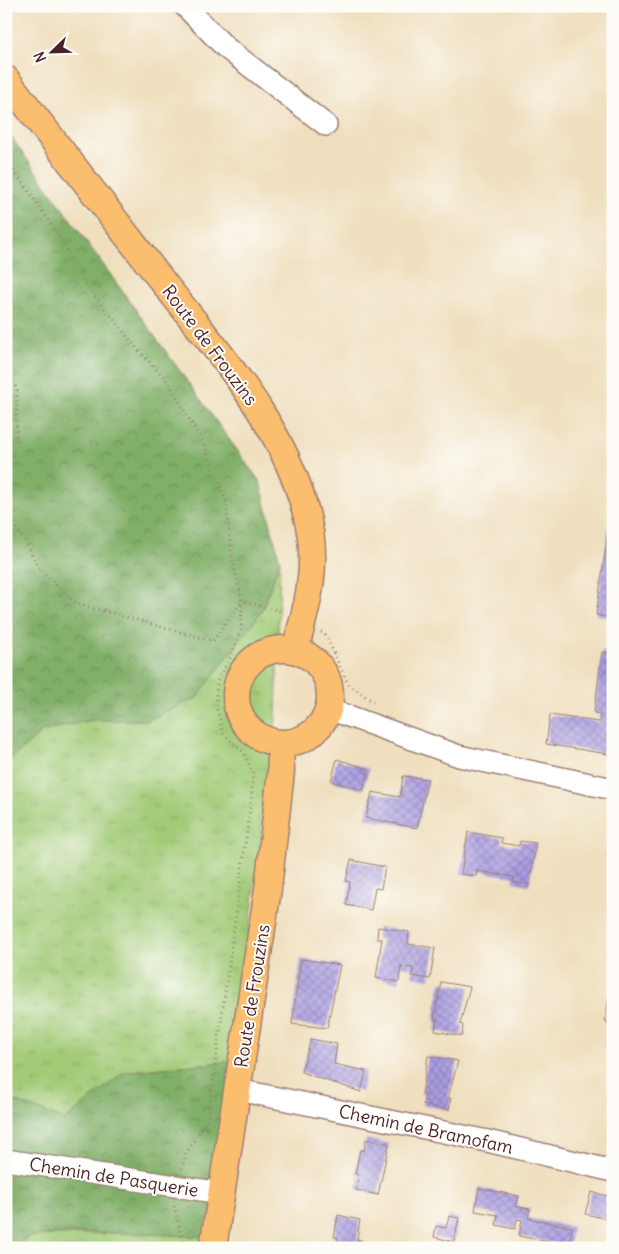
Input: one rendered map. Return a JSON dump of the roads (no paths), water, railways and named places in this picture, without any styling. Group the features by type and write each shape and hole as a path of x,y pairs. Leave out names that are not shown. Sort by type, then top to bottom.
{"main road":[{"name":"Route de Frouzins","path":"6,79 204,336 263,416 285,454 300,492 310,532 313,572 295,650"},
{"path":"279,648 295,650 309,656 320,666 327,679 330,694 329,709 322,723 310,735 296,742 280,743 265,740 251,732 239,712 236,688 241,673 257,656 279,648"},
{"name":"Route de Frouzins","path":"213,1248 268,889 281,771 280,743"}],"street":[{"path":"185,6 225,47 326,125"},
{"path":"329,709 459,756 613,789"},
{"name":"Chemin de Bramofam","path":"238,1090 483,1140 613,1171"},
{"name":"Chemin de Pasquerie","path":"6,1160 221,1193"}]}
